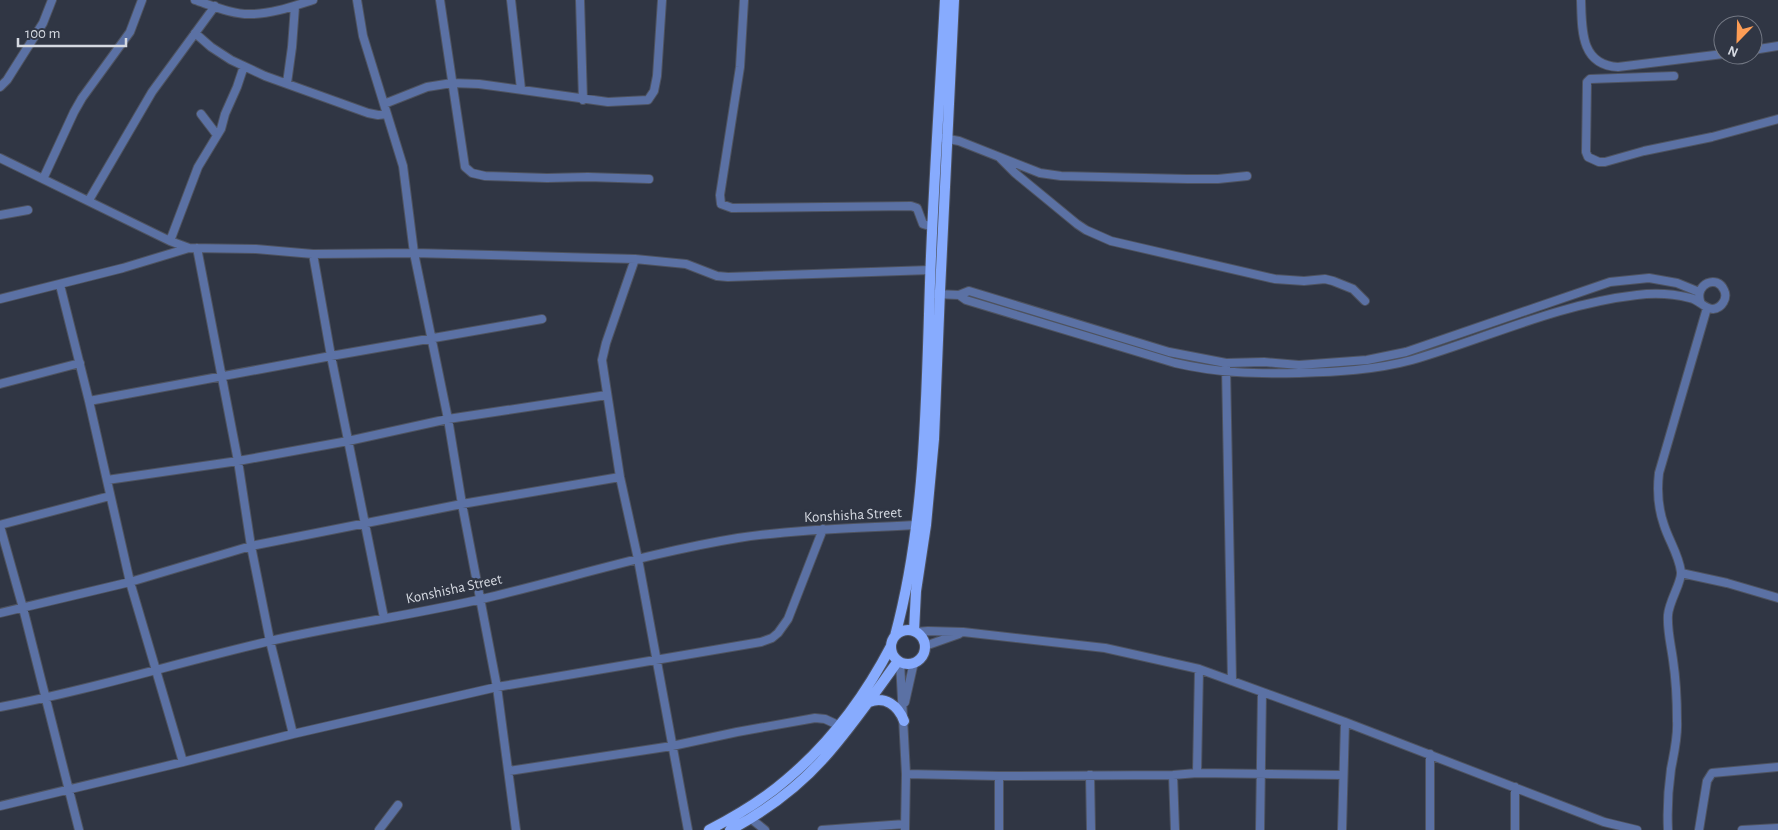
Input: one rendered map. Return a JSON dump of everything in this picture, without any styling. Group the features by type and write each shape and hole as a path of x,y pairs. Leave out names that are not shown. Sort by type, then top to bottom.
{"main road":[{"path":"915,632 916,591 927,516 932,463 934,294 930,270 943,138 944,0"},
{"path":"709,830 786,780 813,755 871,682 893,641 904,630 915,632 922,638 925,646 922,656 914,662 907,664 899,661 892,654 893,641 907,590 917,526 924,448 943,138 954,0"},
{"path":"730,830 750,818 808,775 836,744 899,661"},
{"path":"869,702 878,700 891,703 899,710 904,721"}],"street":[{"path":"0,86 7,80 43,23 52,0"},
{"path":"43,179 74,112 130,32 142,0"},
{"path":"195,0 252,14 295,6 313,0"},
{"path":"357,0 363,36 403,166 414,253 448,419 462,504 497,687 516,830"},
{"path":"440,0 465,167 472,173 485,176 649,179"},
{"path":"511,0 521,89"},
{"path":"580,0 583,100"},
{"path":"384,104 426,88 452,83 521,89 583,100 608,102 645,101 651,98 657,76 662,0"},
{"path":"744,0 740,67 720,195 721,204 732,208 911,206 917,208 923,224 933,227"},
{"path":"1581,0 1585,46 1593,58 1606,65 1618,67 1713,55"},
{"path":"89,200 152,92 215,6"},
{"path":"286,83 292,48 295,6"},
{"path":"195,33 211,47 231,60 265,76 368,112 378,115 388,114"},
{"path":"1763,48 1778,46"},
{"path":"170,241 198,167 221,129 244,66"},
{"path":"1674,76 1590,78 1588,82 1586,152 1588,157 1599,162 1605,162 1644,151 1712,137 1778,119"},
{"path":"200,114 217,135"},
{"path":"943,138 1040,173 1061,176 1187,179 1218,179 1247,176"},
{"path":"0,158 170,241 193,248 256,249 313,254 414,253 635,259 686,264 717,276 728,277 930,270"},
{"path":"1000,158 1015,173 1086,230 1112,241 1275,279 1304,281 1325,279 1334,281 1353,289 1366,301"},
{"path":"0,215 28,210"},
{"path":"0,299 60,285 193,248"},
{"path":"193,248 238,462 251,546 270,641 292,734"},
{"path":"313,254 331,356 384,618"},
{"path":"635,259 603,351 602,360 620,477 638,560 688,830"},
{"path":"934,294 959,295 969,291 1169,352 1226,363 1327,364 1367,360 1406,352 1610,282 1630,278 1661,279 1699,292"},
{"path":"959,295 966,300 1175,363 1206,370 1226,372 1332,372 1377,367 1411,360 1533,318 1576,306 1637,294 1651,294 1689,297 1700,301 1707,308 1714,309 1721,305 1725,298 1724,290 1718,283 1708,282 1704,284 1699,292 1700,301"},
{"path":"60,285 89,401 130,582 154,670 183,762"},
{"path":"1668,830 1668,794 1676,741 1677,720 1676,677 1667,626 1672,597 1681,573 1672,542 1664,526 1658,502 1658,483 1659,473 1707,308"},
{"path":"89,401 542,319"},
{"path":"0,384 80,363"},
{"path":"1226,363 1232,681"},
{"path":"107,480 238,462 448,419 607,395"},
{"path":"0,614 130,582 251,546 462,504 620,477"},
{"path":"79,830 24,608 0,526 110,496"},
{"name":"Konshisha Street","path":"0,707 46,698 270,641 480,600 638,560 740,538 823,529 917,526"},
{"path":"0,806 292,734 497,687 761,642 772,638 788,619 823,529"},
{"path":"1681,573 1727,583 1778,598"},
{"path":"915,632 963,632 1104,648 1199,669 1430,754 1515,787 1604,826 1637,830"},
{"path":"925,646 963,632"},
{"path":"822,830 905,827 906,774 899,661"},
{"path":"903,708 914,662"},
{"path":"1197,773 1199,669"},
{"path":"1260,830 1262,692"},
{"path":"508,770 672,746 815,718 825,719 838,725"},
{"path":"1342,830 1345,722"},
{"path":"1430,754 1430,830"},
{"path":"1699,830 1707,781 1712,774 1778,767"},
{"path":"906,774 999,776 1173,775 1197,773 1343,775"},
{"path":"1090,775 1091,830"},
{"path":"1173,775 1176,830"},
{"path":"999,776 999,830"},
{"path":"1515,787 1515,830"},
{"path":"379,830 398,805"},
{"path":"750,818 765,830"},
{"path":"1742,830 1778,828"}]}
